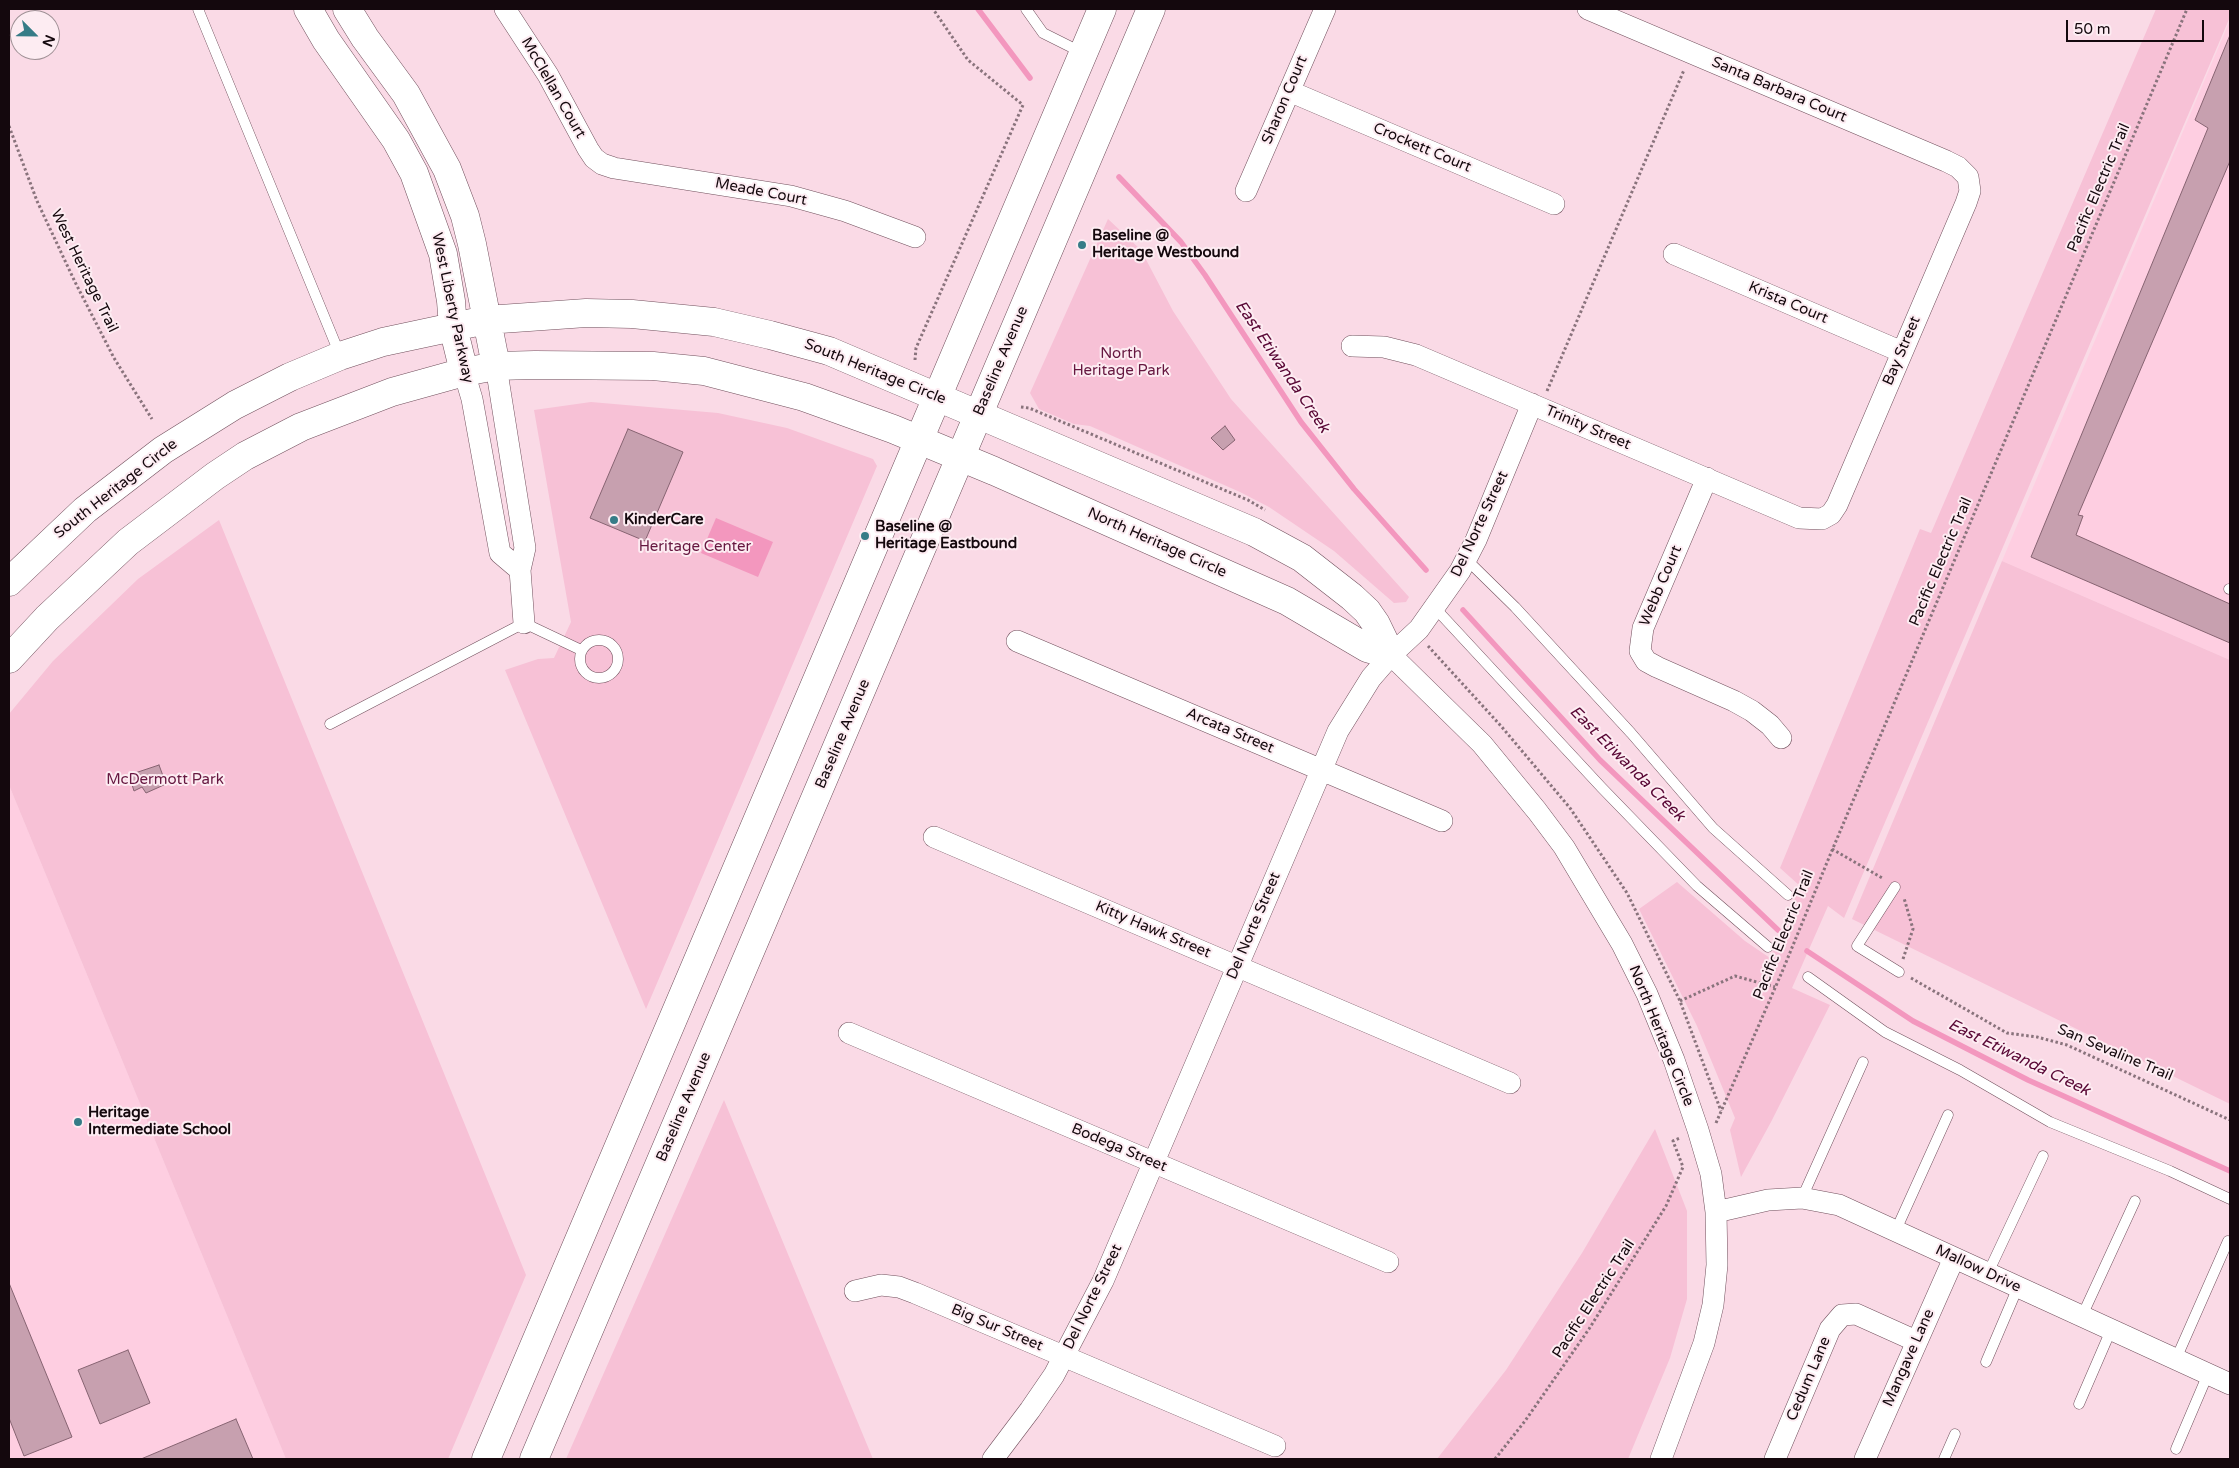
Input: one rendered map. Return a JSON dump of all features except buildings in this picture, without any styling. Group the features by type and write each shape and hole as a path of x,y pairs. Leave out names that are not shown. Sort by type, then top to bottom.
{"street":[{"name":"West Liberty Parkway","path":"308,9 326,40 396,140 414,173 443,254 451,300 453,327 472,399 500,554 520,570"},
{"name":"West Liberty Parkway","path":"347,9 365,38 406,94 447,169 465,216 496,366 525,548 520,570 524,623"},
{"name":"McClellan Court","path":"505,9 548,75 588,149 594,158 602,164"},
{"path":"486,1459 1102,9"},
{"name":"Baseline Avenue","path":"534,1459 1151,9"},
{"name":"Sharon Court","path":"1246,191 1325,9"},
{"name":"Santa Barbara Court","path":"1588,9 1946,161 1958,167 1968,177"},
{"name":"Crockett Court","path":"1289,91 1554,204"},
{"name":"Meade Court","path":"602,164 614,168 791,196 845,211 915,237"},
{"name":"Bay Street","path":"1822,519 1831,514 1837,505 1966,203 1970,190 1968,177"},
{"name":"Krista Court","path":"1674,254 1902,352"},
{"name":"South Heritage Circle","path":"9,582 85,510 163,450 244,400 290,377 340,356 399,338 486,320 586,313 662,316 706,321 770,335 829,351 978,415"},
{"name":"Trinity Street","path":"1352,346 1384,347 1416,355 1539,398 1707,478 1799,518 1822,519"},
{"path":"9,659 47,618 128,542 215,476 245,456 301,427 364,401 464,372 496,366 626,365 704,371 804,397 919,440"},
{"name":"Del Norte Street","path":"993,1459 1030,1410 1064,1356 1103,1281 1320,769 1348,713 1390,655 1419,629 1463,565 1539,398"},
{"name":"North Heritage Circle","path":"978,415 1254,532 1286,548 1337,584 1367,610 1376,624 1390,655 1482,744 1538,811 1588,884 1622,944 1647,994 1674,1060 1711,1174 1716,1212 1717,1266 1713,1305 1704,1343 1661,1459"},
{"name":"North Heritage Circle","path":"919,440 1244,581 1306,611 1367,648 1390,655"},
{"name":"Webb Court","path":"1707,478 1643,628 1640,651 1646,661 1657,668 1734,700 1752,711 1770,725 1781,738"},
{"name":"Arcata Street","path":"1017,642 1442,820"},
{"name":"Kitty Hawk Street","path":"934,837 1510,1083"},
{"name":"Bodega Street","path":"848,1033 1388,1262"},
{"name":"Mallow Drive","path":"1716,1212 1768,1200 1802,1198 1839,1205 2230,1384"},
{"name":"Mangave Lane","path":"1865,1459 1954,1258"},
{"name":"Big Sur Street","path":"855,1291 881,1285 899,1287 1275,1446"},
{"name":"Cedum Lane","path":"1774,1459 1830,1329 1842,1315 1856,1314 1916,1341"}],"lane":[{"path":"198,9 340,356"},
{"path":"1026,9 1044,33 1083,53"},
{"path":"1463,565 1522,614 1631,733 1713,828 1788,895"},
{"path":"1437,605 1602,788 1697,886 1768,947"},
{"path":"330,724 524,623 582,650"},
{"path":"1895,887 1857,946 1899,972"},
{"path":"1808,977 1885,1032 1960,1070 2050,1122 2230,1199"},
{"path":"1802,1198 1862,1062"},
{"path":"1896,1230 1948,1116"},
{"path":"1988,1273 2043,1156"},
{"path":"2082,1316 2135,1201"},
{"path":"2176,1360 2228,1241"},
{"path":"1986,1362 2018,1287"},
{"path":"2079,1404 2111,1330"},
{"path":"2176,1449 2208,1374"},
{"path":"1944,1459 1955,1434"}],"path":[{"path":"915,360 916,348 1023,105 968,60 933,9"},
{"name":"Pacific Electric Trail","path":"1717,1123 2187,9"},
{"path":"1539,398 1685,67"},
{"name":"West Heritage Trail","path":"9,126 37,201 75,282 114,358 152,419"},
{"name":"San Sevaline Trail","path":"1899,972 2007,1034 2037,1037 2067,1045 2230,1120"},
{"path":"1721,1112 1680,1001 1735,976 1775,988"},
{"name":"Pacific Electric Trail","path":"1495,1459 1525,1421 1590,1329 1666,1206 1684,1167 1673,1141"}],"shaded area":[{"path":"2230,20 2230,660 2002,561"},
{"path":"716,518 773,542 758,577 701,553"},
{"name":"Heritage Intermediate School","path":"9,785 286,1459 9,1459"}],"green space":[{"path":"2156,9 2230,9 2230,17 1844,918 1828,906 1792,988 1830,1005 1741,1177 1730,1130 1735,1118 1697,1026 1639,909 1677,882 1745,941 1770,958 1800,886 1780,868 1920,529 1931,533"},
{"name":"North Heritage Park","path":"1108,219 1141,250 1173,311 1231,399 1409,597 1406,602 1394,603 1334,551 1269,507 1240,492 1090,426 1074,424 1039,409 1030,393"},
{"name":"Heritage Center","path":"591,402 718,413 787,428 873,459 877,466 646,1009 505,670 538,659 554,658 571,622 534,410"},
{"name":"McDermott Park","path":"219,520 526,1275 448,1459 286,1459 9,785 9,714 53,661 138,579"},
{"path":"2002,561 2230,660 2230,1104 1852,919"},
{"path":"724,1100 873,1459 566,1459"},
{"path":"1655,1129 1687,1211 1687,1299 1670,1358 1628,1459 1437,1459 1506,1370 1582,1253"}],"waterway":[{"name":"East Etiwanda Creek","path":"978,9 1030,78"},
{"name":"East Etiwanda Creek","path":"1119,177 1181,242 1205,275 1301,422 1354,489 1426,570"},
{"name":"East Etiwanda Creek","path":"1463,610 1600,760 1778,930"},
{"name":"East Etiwanda Creek","path":"1807,951 1913,1021 2028,1080 2230,1171"}],"place":[{"name":"Baseline @ Heritage Westbound","path":"1082,245"},
{"name":"KinderCare","path":"614,520"},
{"name":"Baseline @ Heritage Eastbound","path":"865,536"},
{"name":"Heritage Intermediate School","path":"78,1122"}]}
